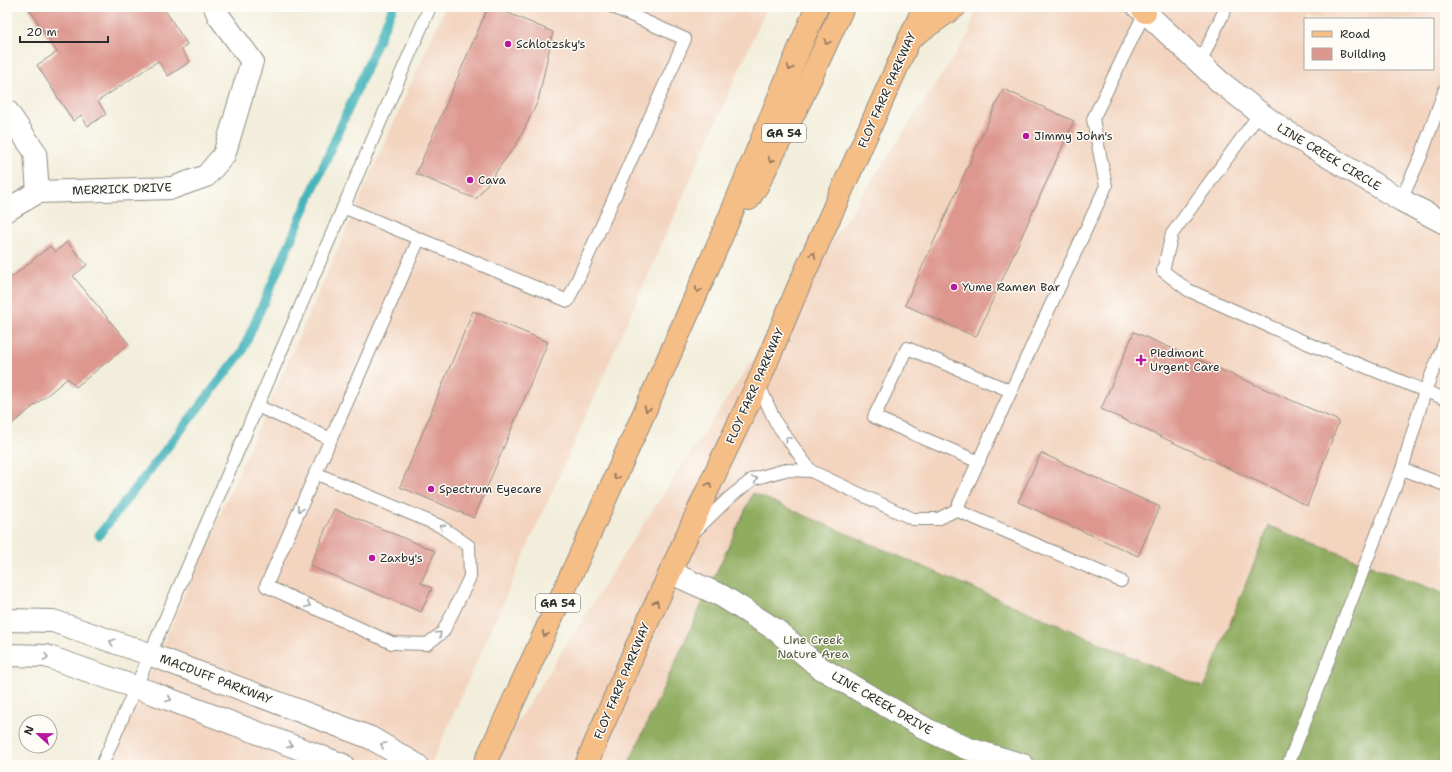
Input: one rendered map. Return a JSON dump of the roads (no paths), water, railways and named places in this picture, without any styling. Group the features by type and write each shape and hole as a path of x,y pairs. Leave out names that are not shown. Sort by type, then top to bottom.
{"main road":[{"name":"GA 54","path":"484,765 632,442 714,254 817,7"},
{"name":"GA 54","path":"714,254 757,186 802,97 843,7"},
{"name":"FLOY FARR PARKWAY","path":"586,765 634,652 758,383 797,290 924,7"},
{"path":"909,39 955,7"}],"street":[{"name":"MERRICK DRIVE","path":"7,210 38,192 172,188 206,176 224,155 252,62 218,15 215,7"},
{"path":"1141,9 1200,63"},
{"name":"LINE CREEK CIRCLE","path":"1200,63 1219,81 1260,114 1282,129 1401,200 1445,223"},
{"path":"7,111 35,152 38,192"},
{"name":"LINE CREEK DRIVE","path":"672,568 680,577 722,596 776,630 819,667 928,730 966,748 1023,765"},
{"name":"MACDUFF PARKWAY","path":"7,620 53,621 149,654 371,738 417,765"},
{"path":"7,655 46,656 136,687 343,765"}],"lane":[{"path":"102,765 430,7"},
{"path":"343,207 568,300 685,39 613,7"},
{"path":"1200,63 1226,7"},
{"path":"684,542 729,498 753,479 784,470 811,471 913,519 938,519 956,510 1106,186 1092,118 1141,9"},
{"path":"1401,200 1421,156 1445,89"},
{"path":"1260,114 1172,234 1163,271 1188,290 1309,344 1445,399"},
{"path":"316,473 440,526 469,546 470,577 443,632 427,644 392,643 266,586 419,239"},
{"path":"1288,765 1402,469 1425,391 1445,341"},
{"path":"979,462 874,417 907,348 1011,391"},
{"path":"758,383 776,423 811,471"},
{"path":"257,406 331,439"},
{"path":"1402,469 1445,485"},
{"path":"956,510 1121,581"}],"waterway":[{"path":"99,535 242,352 393,7"}],"place":[{"name":"Schlotzsky's","path":"508,44"},
{"name":"Jimmy John's","path":"1026,136"},
{"name":"Cava","path":"470,180"},
{"name":"Yume Ramen Bar","path":"954,287"},
{"name":"Piedmont Urgent Care","path":"1141,360"},
{"name":"Spectrum Eyecare","path":"431,489"},
{"name":"Zaxby's","path":"372,558"}],"park label":[{"name":"Line Creek Nature Area","path":"813,647"}]}
